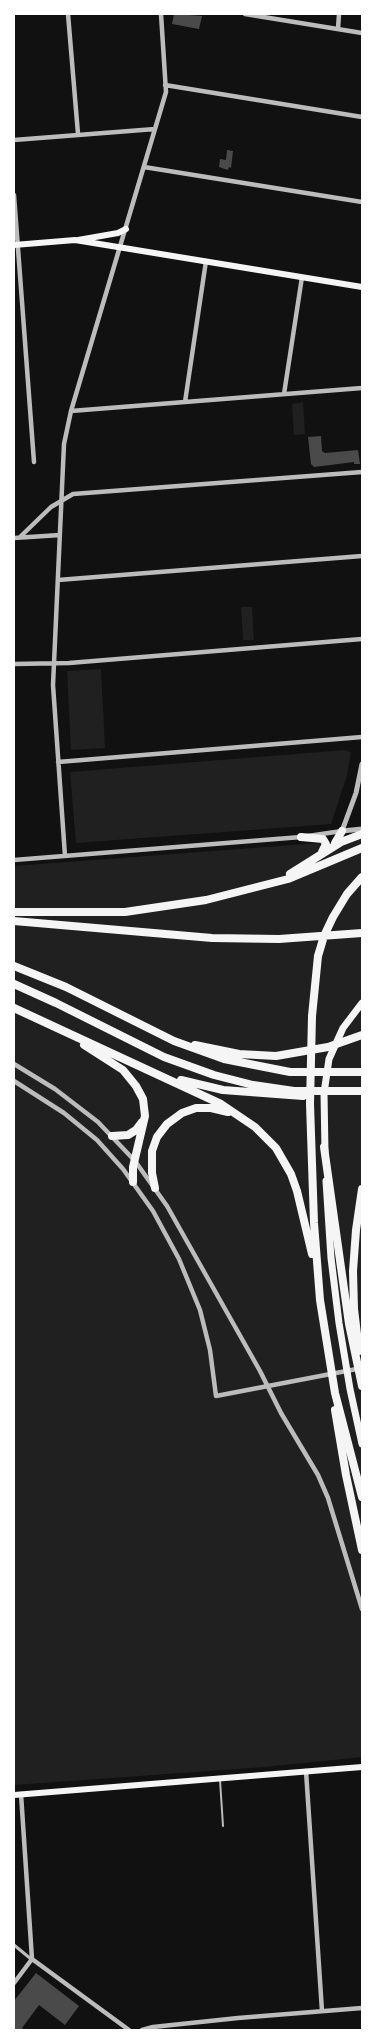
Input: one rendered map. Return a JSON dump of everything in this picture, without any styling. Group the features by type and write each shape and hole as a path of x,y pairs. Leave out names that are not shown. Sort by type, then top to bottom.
{"highway":[{"path":"332,847 342,831"},
{"path":"270,884 295,872 344,840 362,834"},
{"path":"301,836 318,837 325,840 325,848 318,856"},
{"path":"14,912 134,911 216,898 297,876 362,848"},
{"path":"362,877 337,910 324,936 317,960 311,1032 310,1114 317,1277 341,1449 362,1550"},
{"path":"337,910 362,882"},
{"path":"14,922 212,938 279,939 362,933"},
{"path":"14,966 66,987 162,1035 211,1055 264,1068 303,1073 362,1072"},
{"path":"14,984 158,1054 208,1073 240,1082 280,1089 319,1092 362,1092"},
{"path":"14,1008 222,1104 243,1118 272,1144 291,1174 298,1195 317,1277"},
{"path":"46,1023 123,1070 138,1089 143,1100 145,1112 135,1161 133,1182"},
{"path":"162,1035 220,1051 265,1056 310,1052 362,1035"},
{"path":"130,1061 183,1081 223,1090 318,1096 362,1092"},
{"path":"155,1188 152,1168 153,1147 159,1133 172,1119 189,1109 204,1107 227,1111 243,1118"},
{"path":"112,1136 131,1134 141,1124 145,1112"},
{"path":"324,1147 352,1337 362,1386"},
{"path":"362,1189 355,1236 353,1271 354,1309 362,1369"},
{"path":"325,1338 340,1412 362,1497"}],"main road":[{"path":"16,245 75,240 118,233 126,229"},
{"path":"75,240 362,287"},
{"path":"362,1003 346,1023 336,1041 324,1086 324,1147 333,1275 348,1376 362,1444"},
{"path":"17,1795 306,1770 362,1767"}],"street":[{"path":"68,14 78,134"},
{"path":"65,856 54,706 54,662 64,444 71,411 166,92 161,14"},
{"path":"245,14 362,33"},
{"path":"338,29 339,14"},
{"path":"165,85 362,117"},
{"path":"14,140 155,129"},
{"path":"144,168 362,202"},
{"path":"14,195 16,245 34,462"},
{"path":"185,402 206,262"},
{"path":"284,394 302,277"},
{"path":"71,411 362,388"},
{"path":"20,537 51,507 73,494 362,472"},
{"path":"14,538 60,534"},
{"path":"58,580 362,556"},
{"path":"14,664 69,663 362,639"},
{"path":"58,762 362,737"},
{"path":"342,831 356,793 362,764"},
{"path":"14,860 301,836 362,829"},
{"path":"14,1064 66,1096 93,1118 135,1161 155,1188 268,1386 281,1413 318,1475 328,1498 362,1609"},
{"path":"14,1081 53,1106 85,1130 106,1150 133,1182 165,1230 195,1296 207,1336 216,1396 362,1369"},
{"path":"306,1770 322,2011"},
{"path":"14,1983 32,1959 17,1795"},
{"path":"14,1945 129,2030"},
{"path":"142,2030 153,2027 362,2008"}],"lane":[{"path":"220,1777 223,1826"}],"shaded area":[{"path":"303,402 305,434 294,435 292,404"},
{"path":"241,607 252,607 254,640 243,640"},
{"path":"101,669 105,748 71,750 67,671"},
{"path":"346,750 351,753 347,775 331,824 76,843 70,772"},
{"path":"362,837 362,1757 265,1767 14,1785 14,866 346,841"}],"building":[{"path":"174,14 202,16 199,29 172,24"},
{"path":"227,150 233,151 231,168 229,167 228,170 219,167 220,159 226,160"},
{"path":"321,436 322,451 325,453 358,450 360,464 354,464 354,462 314,467 311,464 308,437"},
{"path":"36,1973 79,2006 65,2025 39,2005 22,2028 25,2030 14,2030 14,2001"}]}
